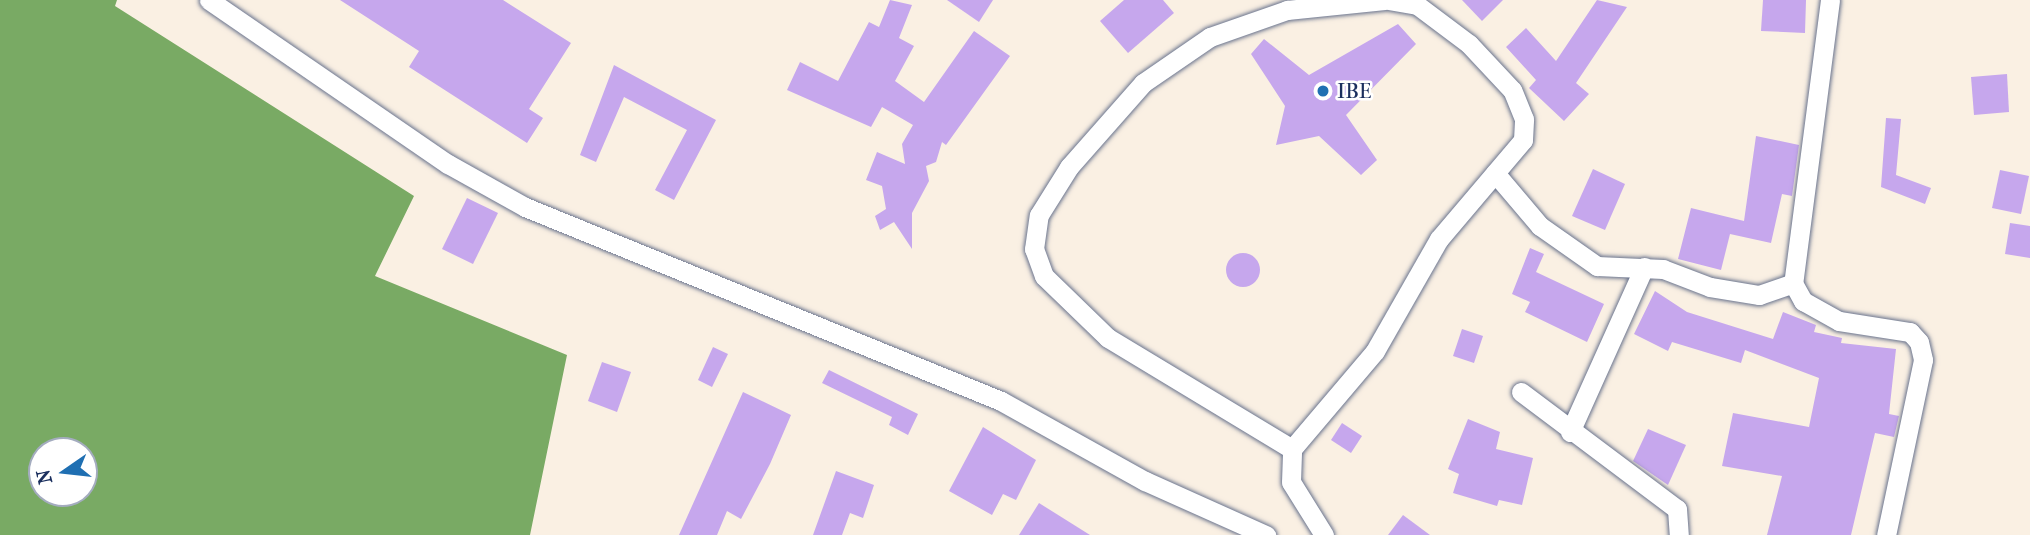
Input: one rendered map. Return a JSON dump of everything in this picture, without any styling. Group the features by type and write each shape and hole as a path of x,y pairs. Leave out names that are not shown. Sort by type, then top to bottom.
{"street":[{"path":"209,0 448,164 525,207 989,395 1145,481 1266,535"},
{"path":"1292,449 1108,338 1044,276 1034,249 1039,215 1069,167 1143,83 1210,37 1287,10 1386,0 1417,5 1469,44 1512,90 1524,119 1523,140 1413,277 1375,351 1292,449 1291,482 1324,535"},
{"path":"1830,0 1793,282 1803,301 1839,321 1910,332 1919,342 1923,360 1886,535"},
{"path":"1495,173 1571,252 1597,266 1644,267 1759,295 1793,282"},
{"path":"1570,432 1644,267"},
{"path":"1521,393 1677,509 1679,535"}],"green space":[{"path":"0,0 117,0 115,6 414,196 375,276 567,355 530,535 0,535"}],"building":[{"path":"340,0 503,0 571,43 529,109 543,118 527,143 409,67 419,51"},
{"path":"890,0 912,5 899,38 914,46 895,81 924,102 974,31 1010,56 946,145 942,142 936,162 926,166 929,181 912,213 912,249 894,222 880,230 875,216 886,209 882,186 866,180 877,152 905,164 902,144 913,125 882,107 871,127 787,90 800,62 838,81 869,22 879,27"},
{"path":"947,0 993,0 979,22"},
{"path":"1124,0 1163,0 1174,13 1128,53 1100,21"},
{"path":"1462,0 1503,0 1482,21"},
{"path":"1597,0 1627,7 1576,83 1589,94 1564,121 1529,88 1536,80 1506,47 1526,28 1556,61"},
{"path":"1763,0 1806,0 1805,33 1761,31"},
{"name":"IBE","path":"1398,24 1416,44 1346,115 1377,160 1361,175 1319,136 1276,145 1285,106 1251,54 1264,39 1309,75"},
{"path":"614,65 716,120 674,200 655,190 687,130 624,97 596,162 580,155"},
{"path":"2007,74 2009,112 1974,115 1971,77"},
{"path":"1886,118 1901,119 1896,175 1931,188 1925,204 1881,187"},
{"path":"1756,136 1799,145 1792,196 1782,194 1771,243 1730,234 1721,270 1678,259 1691,208 1744,221"},
{"path":"1593,169 1625,184 1605,230 1572,216"},
{"path":"2000,170 2029,176 2021,214 1992,208"},
{"path":"467,198 498,213 473,264 442,249"},
{"path":"2010,223 2030,226 2030,258 2005,254"},
{"path":"1530,248 1544,254 1536,272 1604,304 1587,342 1525,312 1530,302 1512,294"},
{"path":"1243,253 1255,258 1260,270 1255,282 1243,287 1231,282 1226,270 1231,258"},
{"path":"1655,291 1687,312 1773,339 1783,312 1816,325 1814,332 1842,338 1841,343 1896,349 1889,414 1899,416 1894,437 1875,433 1851,535 1767,535 1782,476 1722,466 1733,413 1809,427 1819,378 1745,350 1741,363 1672,342 1668,351 1634,334"},
{"path":"1462,329 1483,336 1474,363 1453,356"},
{"path":"713,347 728,354 712,387 698,380"},
{"path":"602,362 631,372 617,412 588,401"},
{"path":"829,370 918,414 908,435 889,425 892,417 822,383"},
{"path":"743,392 791,415 770,464 741,519 727,511 717,535 679,535"},
{"path":"1468,419 1500,432 1496,449 1533,458 1522,505 1499,500 1497,506 1453,493 1459,474 1448,469"},
{"path":"1342,423 1362,436 1351,453 1331,440"},
{"path":"983,427 1036,460 1016,500 1003,494 992,515 949,491"},
{"path":"1648,429 1686,445 1668,485 1633,461"},
{"path":"836,471 874,485 863,518 850,513 842,535 813,535"},
{"path":"1039,503 1090,535 1019,535"},
{"path":"1403,515 1430,535 1388,535"}],"place":[{"name":"IBE","path":"1323,91"}]}
